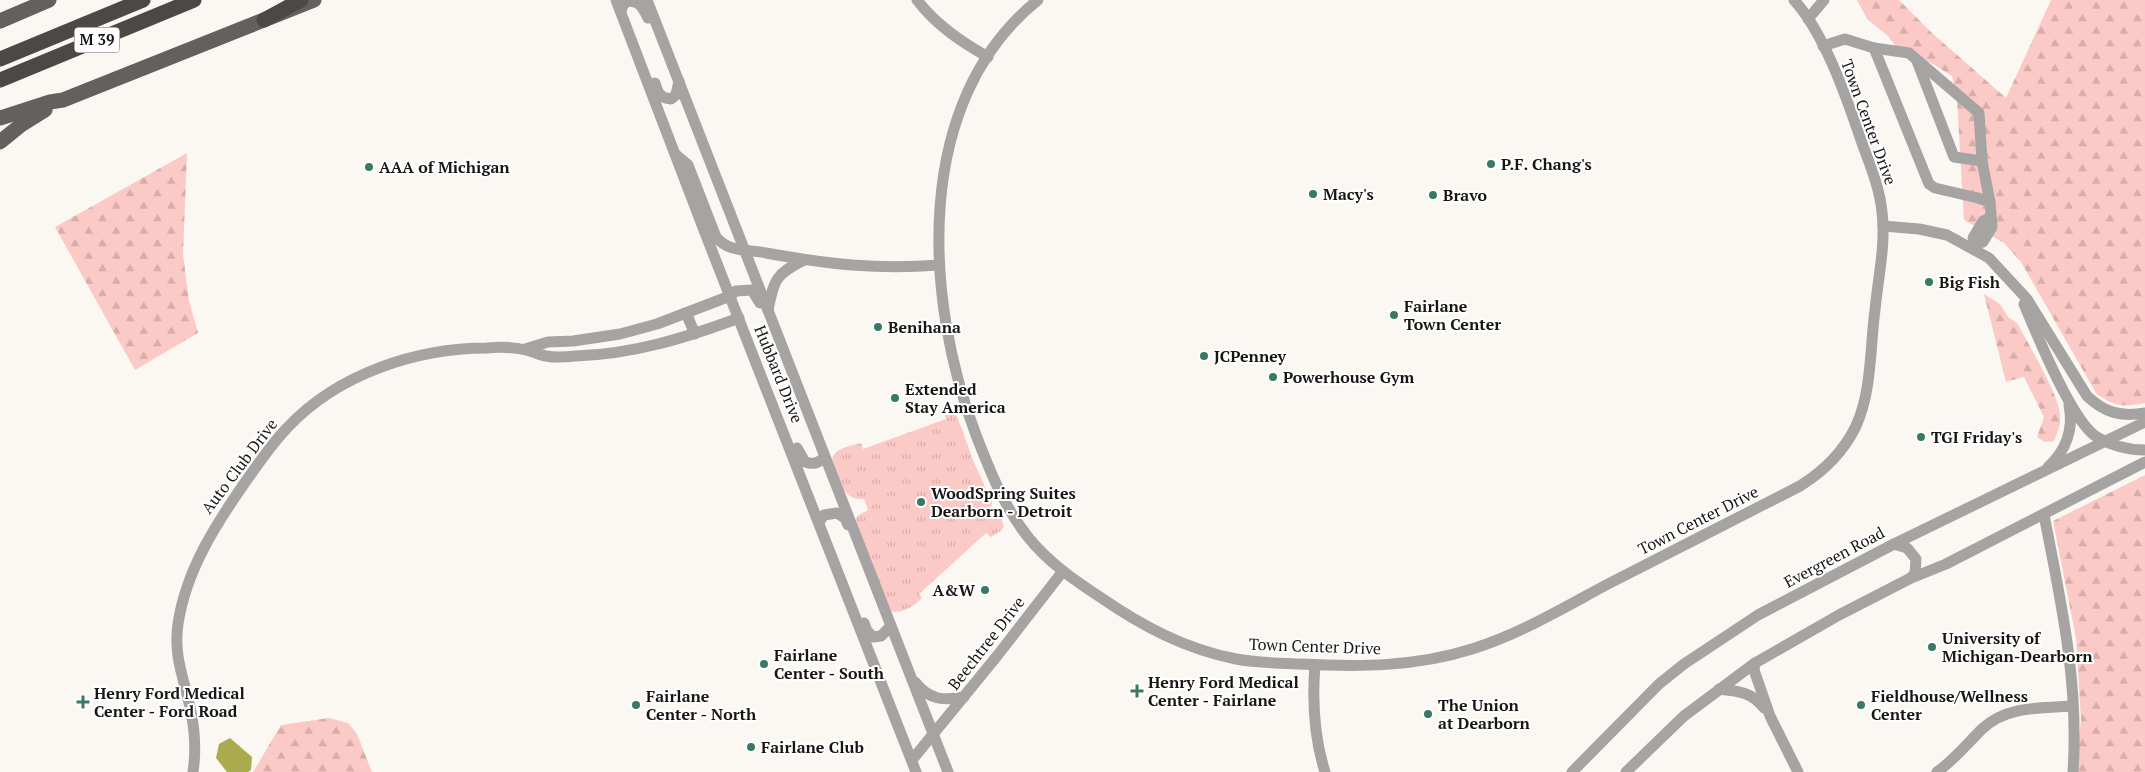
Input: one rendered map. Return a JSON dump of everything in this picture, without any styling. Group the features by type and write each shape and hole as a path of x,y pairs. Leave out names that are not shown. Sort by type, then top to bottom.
{"highway":[{"name":"M 39","path":"0,59 143,0"},
{"name":"M 39","path":"0,80 194,0"},
{"path":"264,20 301,0"}],"main road":[{"path":"0,9 38,0"},
{"path":"0,21 49,0"},
{"path":"0,142 21,125 63,100 314,0"},
{"path":"0,118 50,102 63,100"}],"street":[{"name":"Hubbard Drive","path":"616,0 916,772"},
{"name":"Hubbard Drive","path":"647,0 948,772"},
{"path":"916,0 950,34 988,57"},
{"name":"Town Center Drive","path":"1038,0 1018,18 988,57 966,98 947,153 940,206 939,265 946,321 955,367 968,415 1002,498 1030,539 1063,571 1146,627 1183,644 1237,660 1360,667 1409,663 1449,656 1493,642 1537,622 1800,486 1818,474 1842,450 1859,417 1866,390 1883,226 1878,193 1852,113 1823,46 1808,19 1794,0"},
{"path":"1808,19 1824,0"},
{"path":"621,11 623,5 628,1 636,1 642,6 653,28 662,38"},
{"path":"626,27 637,37 659,95 671,99 676,95 679,81"},
{"path":"1823,46 1845,39 1874,48 1909,53 1979,113 1982,162 1990,202 1990,218 1983,222 1973,238 1975,246"},
{"path":"1874,48 1929,184 1935,188 1990,202"},
{"path":"1916,58 1954,157 1982,162"},
{"path":"674,153 688,164 716,237 722,245 730,249 871,268 939,265"},
{"path":"1883,226 1929,230 1975,246 2017,288 2038,316 2087,396 2099,406 2114,414 2133,415 2145,413"},
{"path":"768,310 772,286 777,277 785,270 804,260"},
{"path":"2017,288 2068,398 2083,424 2095,436 2106,442 2130,449 2145,450"},
{"name":"Auto Club Drive","path":"524,349 548,342 600,338 640,329 730,296 736,291 752,290 757,297 787,373 798,389"},
{"path":"686,313 695,334"},
{"name":"Auto Club Drive","path":"193,772 195,750 193,722 181,678 177,649 180,613 194,568 214,528 266,453 289,426 312,406 345,384 380,368 414,357 447,350 524,349 547,356 601,355 664,344 739,318"},
{"path":"629,351 630,339 640,329"},
{"path":"600,338 601,355"},
{"path":"764,380 775,391 800,456 805,462 812,464 818,463 825,457"},
{"path":"2039,475 2054,462 2065,446 2070,427 2068,398"},
{"name":"Evergreen Road","path":"1572,772 1659,684 1692,659 1758,615 1894,544 2145,422"},
{"path":"1626,772 1677,722 1754,663 1838,615 1909,579 1946,564 2145,462"},
{"path":"819,522 824,515 833,513 838,513 846,518 858,550 867,562"},
{"path":"2044,515 2067,634 2073,706 2072,772"},
{"path":"1894,544 1907,548 1916,559 1915,574 1909,579"},
{"path":"837,568 846,577 867,631 873,637 881,636 891,626"},
{"name":"Beechtree Drive","path":"934,733 1063,571"},
{"path":"1754,663 1754,670 1770,716 1798,772"},
{"path":"1316,665 1313,699 1315,729 1325,772"},
{"path":"912,678 923,690 937,699 948,700 964,697"},
{"path":"1719,689 1742,691 1756,698 1770,716"},
{"path":"1937,772 1966,747 1981,730 2001,717 2028,708 2073,706"},
{"path":"912,760 934,733"},
{"path":"1586,772 1593,751"}],"green space":[{"path":"1857,0 1899,0 1932,33 2006,98 2051,0 2145,0 2145,403 2119,405 2108,401 2096,393 2021,262 2004,243 1964,220 1957,99 1952,76 1931,63 1897,48 1888,36 1867,19"},
{"path":"187,153 183,254 189,301 198,333 135,370 55,227"},
{"path":"1984,294 2000,304 2008,317 2018,324 2049,382 2060,414 2060,424 2054,441 2045,442 2037,437 2044,417 2024,377 2006,382"},
{"path":"949,411 957,416 973,460 992,502 991,507 995,515 1000,515 1004,526 1002,530 991,537 986,533 919,594 922,598 915,604 902,611 893,612 889,610 855,522 857,516 868,510 864,499 856,499 845,492 832,459 836,452 848,446 861,443 863,449 946,419 944,412"},
{"path":"2145,475 2145,772 2075,772 2081,720 2076,638 2053,521"},
{"path":"329,718 348,723 357,734 372,772 253,772 281,725"}],"shaded area":[{"path":"230,738 252,757 251,770 248,772 227,772 216,758 219,744"}],"place":[{"name":"P.F. Chang's","path":"1491,164"},
{"name":"AAA of Michigan","path":"369,167"},
{"name":"Macy's","path":"1313,194"},
{"name":"Bravo","path":"1433,195"},
{"name":"Big Fish","path":"1929,282"},
{"name":"Fairlane Town Center","path":"1394,315"},
{"name":"Benihana","path":"878,327"},
{"name":"JCPenney","path":"1204,356"},
{"name":"Powerhouse Gym","path":"1273,377"},
{"name":"Extended Stay America","path":"895,398"},
{"name":"TGI Friday's","path":"1921,437"},
{"name":"WoodSpring Suites Dearborn - Detroit","path":"921,502"},
{"name":"A&W","path":"985,590"},
{"name":"University of Michigan-Dearborn","path":"1932,647"},
{"name":"Fairlane Center - South","path":"764,664"},
{"name":"Henry Ford Medical Center - Fairlane","path":"1137,691"},
{"name":"Henry Ford Medical Center - Ford Road","path":"83,702"},
{"name":"Fairlane Center - North","path":"636,705"},
{"name":"Fieldhouse/Wellness Center","path":"1861,705"},
{"name":"The Union at Dearborn","path":"1428,714"},
{"name":"Fairlane Club","path":"751,747"}]}
